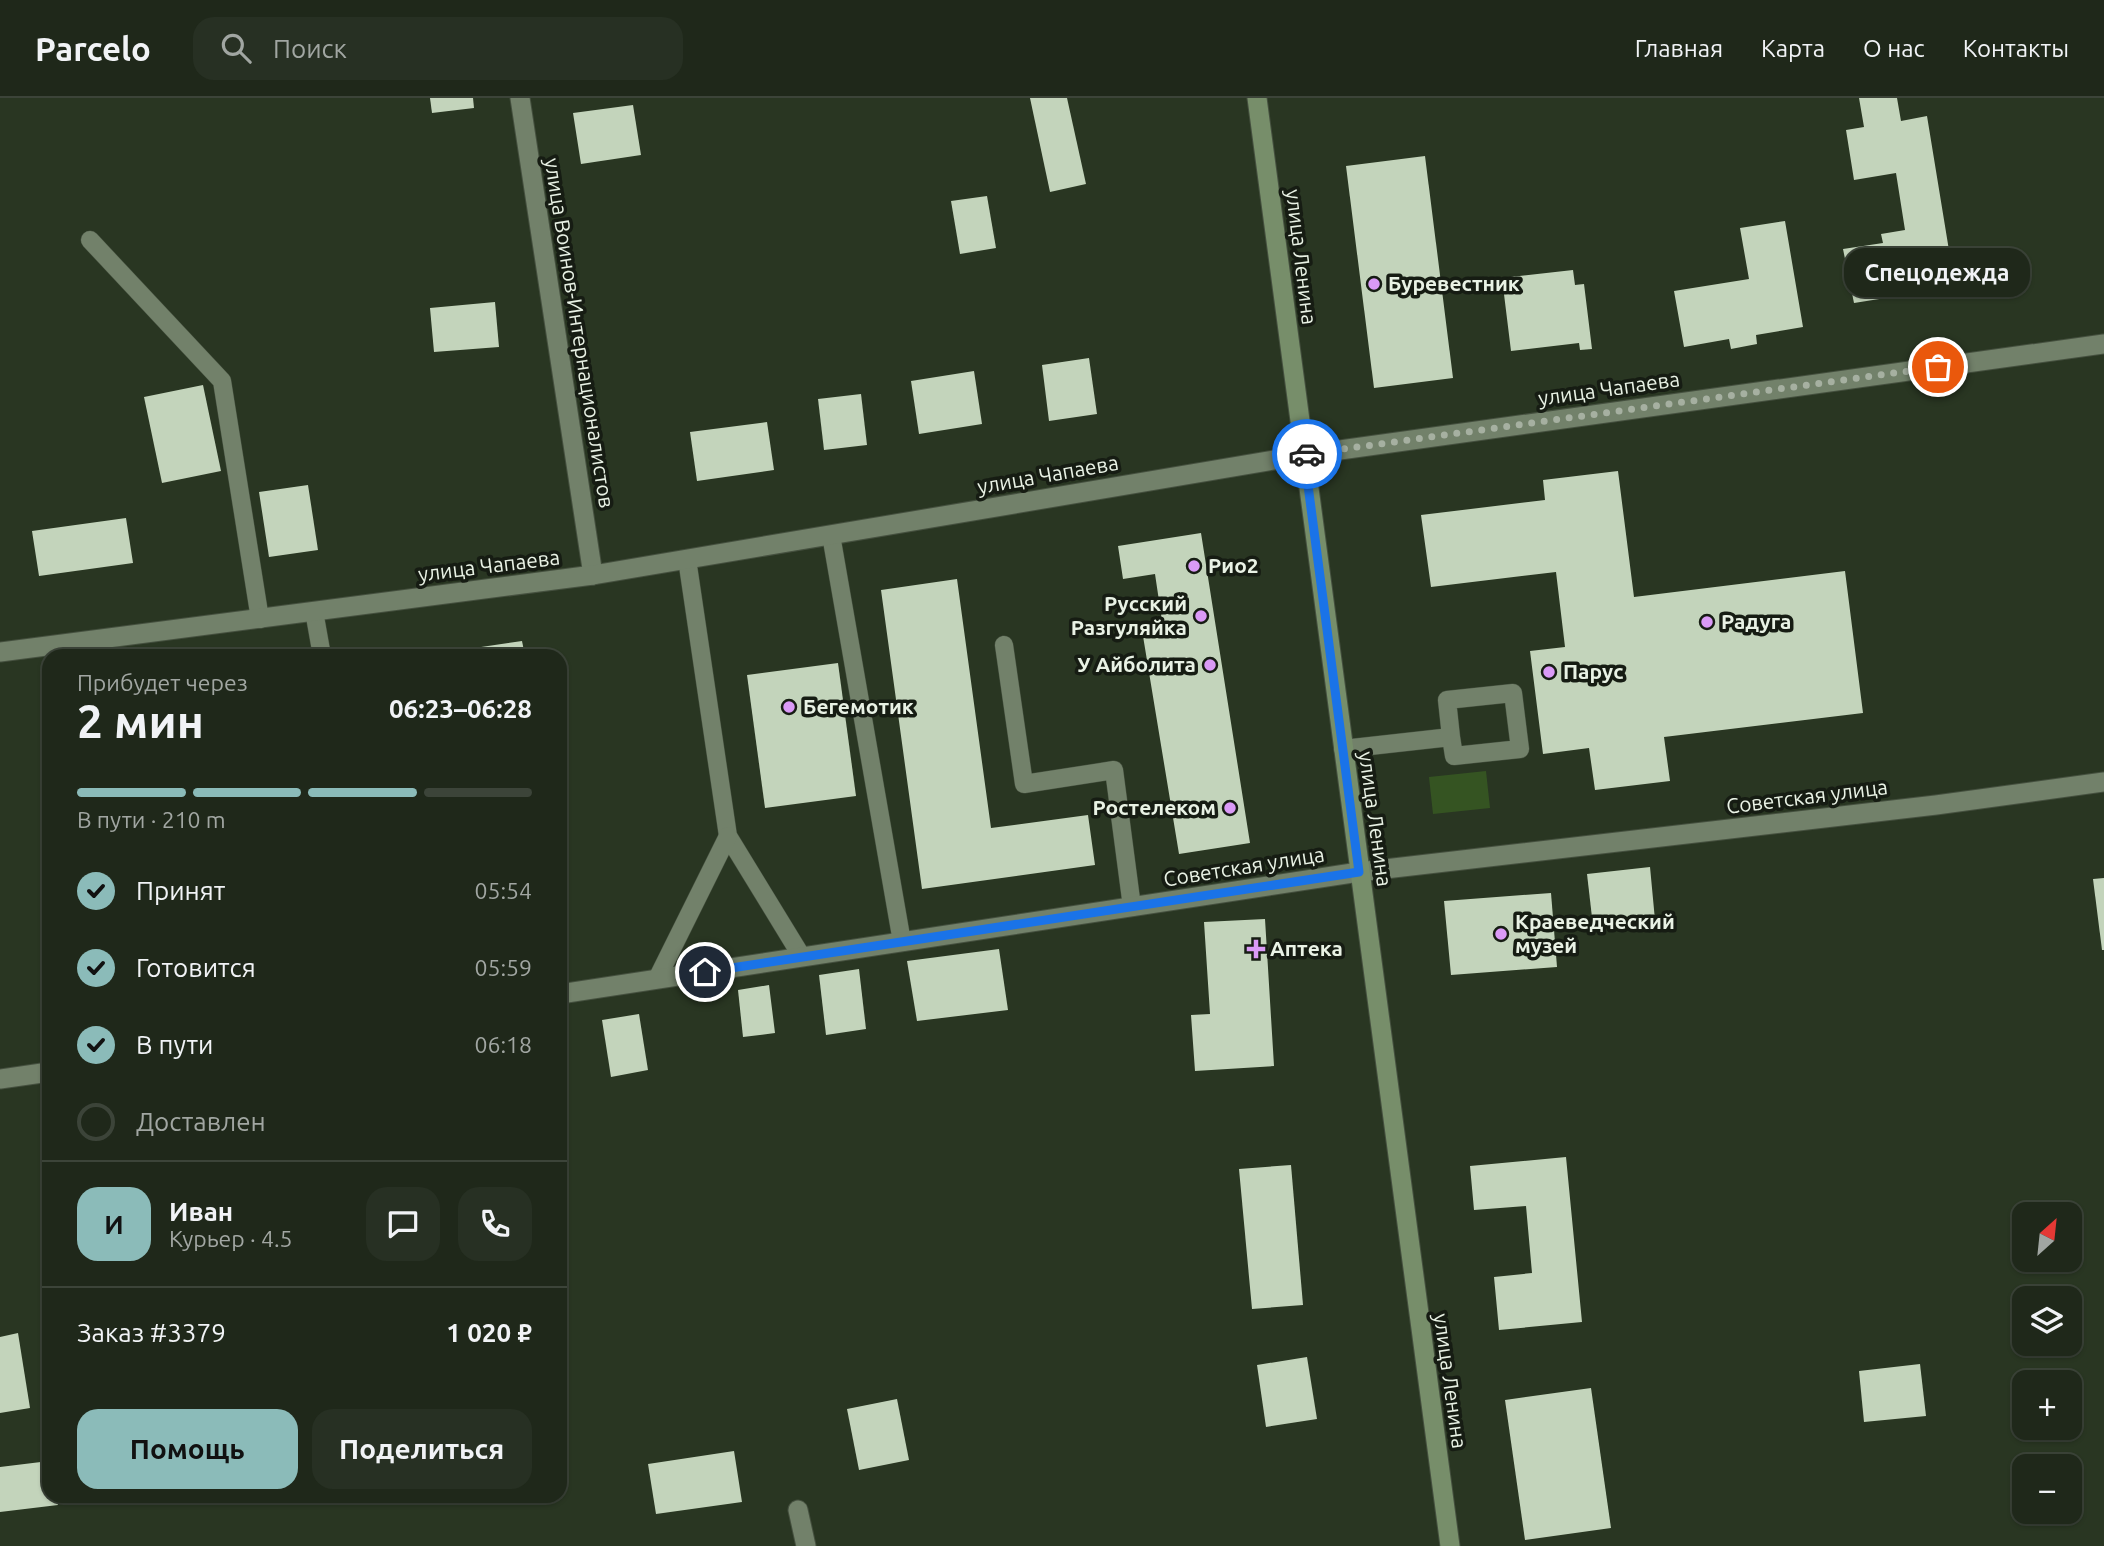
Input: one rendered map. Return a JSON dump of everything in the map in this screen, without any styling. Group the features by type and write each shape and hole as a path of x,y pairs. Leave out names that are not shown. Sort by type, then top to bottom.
{"main road":[{"name":"улица Ленина","path":"1257,98 1450,1546"}],"street":[{"name":"улица Воинов-Интернационалистов","path":"520,98 593,575"},
{"name":"улица Чапаева","path":"0,652 593,575 1304,455 2104,344"},
{"name":"Советская улица","path":"567,993 1359,872 1936,805 2104,782"},
{"path":"0,1079 42,1073"},
{"path":"799,1510 806,1546"}],"lane":[{"path":"90,240 222,381 260,619"},
{"path":"831,535 902,942"},
{"path":"687,559 728,836 802,957"},
{"path":"314,611 321,649"},
{"path":"1004,645 1024,783 1114,770 1132,907"},
{"path":"1513,693 1520,749 1454,756 1451,737 1447,700 1513,693"},
{"path":"1343,749 1451,737"},
{"path":"657,979 728,836"}],"green space":[{"path":"1486,771 1490,808 1433,814 1429,777"}],"building":[{"path":"430,98 473,98 474,108 432,113"},
{"path":"1030,98 1067,98 1086,184 1050,192"},
{"path":"1859,98 1897,98 1901,121 1927,116 1955,287 1854,303 1843,249 1883,243 1881,234 1905,230 1896,173 1854,180 1846,130 1864,127"},
{"path":"633,105 641,155 581,164 573,113"},
{"path":"1425,156 1453,378 1374,388 1346,166"},
{"path":"987,196 996,248 960,254 951,201"},
{"path":"1785,221 1803,327 1756,335 1757,344 1731,349 1729,339 1684,347 1674,291 1749,279 1740,228"},
{"path":"1573,270 1575,285 1584,284 1592,349 1580,350 1579,343 1511,351 1502,278"},
{"path":"495,302 499,347 434,352 430,308"},
{"path":"1089,358 1097,414 1049,421 1042,365"},
{"path":"974,371 982,424 919,434 911,381"},
{"path":"203,385 221,471 162,483 144,397"},
{"path":"861,394 867,445 824,450 818,399"},
{"path":"767,422 774,470 697,481 690,432"},
{"name":"Радуга","path":"1618,471 1634,597 1845,571 1863,713 1664,737 1670,781 1595,790 1589,748 1543,754 1530,651 1565,647 1556,572 1431,587 1421,515 1545,500 1543,480"},
{"path":"308,485 318,550 269,557 259,492"},
{"path":"126,518 133,563 39,576 32,531"},
{"path":"1201,533 1250,843 1179,854 1141,624 1162,621 1155,574 1123,579 1118,546"},
{"path":"957,579 991,828 1088,815 1095,865 922,889 881,590"},
{"path":"522,641 524,649 468,649"},
{"path":"838,663 856,796 765,808 747,675"},
{"path":"1650,867 1655,920 1593,926 1587,874"},
{"path":"2104,878 2104,950 2102,950 2093,879"},
{"name":"Краеведческий музей","path":"1551,893 1557,967 1451,975 1444,901"},
{"path":"1265,919 1274,1066 1195,1071 1191,1015 1210,1014 1204,922"},
{"path":"999,949 1008,1010 917,1021 907,961"},
{"path":"859,969 866,1029 826,1035 819,975"},
{"path":"769,985 775,1033 743,1037 738,990"},
{"path":"639,1014 648,1070 611,1077 602,1020"},
{"path":"1566,1157 1582,1322 1499,1330 1494,1277 1532,1273 1526,1206 1474,1210 1470,1166"},
{"path":"1291,1165 1303,1305 1252,1309 1239,1169"},
{"path":"18,1333 30,1408 0,1413 0,1337"},
{"path":"1307,1357 1317,1419 1266,1427 1257,1365"},
{"path":"1920,1364 1926,1416 1864,1422 1859,1371"},
{"path":"1591,1388 1611,1528 1525,1540 1505,1400"},
{"path":"897,1399 909,1460 859,1470 847,1409"},
{"path":"734,1451 742,1502 656,1514 648,1464"},
{"path":"42,1462 42,1503 58,1505 0,1512 0,1467"}],"way so far":[{"path":"1307,454 1938,367"}],"place":[{"name":"Буревестник","path":"1374,284"},
{"name":"Спецодежда","path":"1938,367"},
{"name":"Рио2","path":"1194,566"},
{"name":"Русский Разгуляйка","path":"1201,616"},
{"name":"Радуга","path":"1707,622"},
{"name":"У Айболита","path":"1210,665"},
{"name":"Парус","path":"1549,672"},
{"name":"Бегемотик","path":"789,707"},
{"name":"Ростелеком","path":"1230,808"},
{"name":"Краеведческий музей","path":"1501,934"},
{"name":"Аптека","path":"1256,949"}],"route":[{"path":"705,972 1359,872 1304,455 1307,454"}]}
